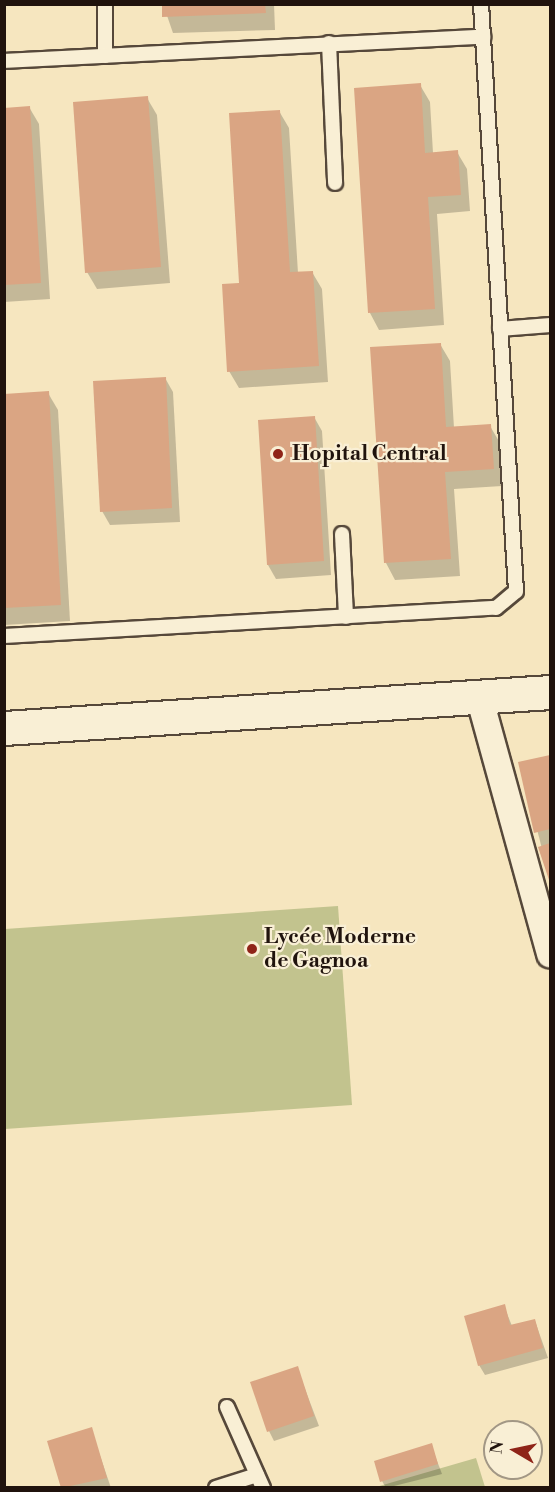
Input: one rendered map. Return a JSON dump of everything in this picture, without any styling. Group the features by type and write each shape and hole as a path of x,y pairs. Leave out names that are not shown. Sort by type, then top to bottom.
{"street":[{"path":"4,728 550,692"},
{"path":"479,696 550,954"}],"lane":[{"path":"105,4 105,56"},
{"path":"4,636 496,608 516,591 481,4"},
{"path":"4,61 483,37"},
{"path":"329,43 335,183"},
{"path":"500,329 550,325"},
{"path":"342,534 346,617"},
{"path":"216,1488 260,1481 227,1407"}],"green space":[{"path":"338,906 352,1105 5,1129 5,929"},
{"path":"476,1458 485,1487 376,1487"}],"building":[{"path":"162,4 265,4 266,13 162,17"},
{"path":"421,83 425,153 458,150 461,195 428,197 435,309 368,313 354,88"},
{"path":"148,96 161,267 85,273 73,102"},
{"path":"30,106 41,283 4,285 4,108"},
{"path":"280,110 290,272 313,271 319,366 227,372 222,284 239,283 229,113"},
{"path":"441,343 446,427 491,424 494,469 445,472 451,559 384,563 370,347"},
{"path":"166,377 172,508 100,512 93,381"},
{"path":"49,391 61,605 4,608 4,394"},
{"path":"315,416 324,561 267,565 258,420"},
{"path":"550,755 550,829 534,833 518,762"},
{"path":"550,843 550,883 538,847"},
{"path":"505,1304 510,1325 535,1319 543,1348 478,1366 464,1316"},
{"path":"298,1366 314,1416 267,1432 250,1382"},
{"path":"92,1427 107,1478 61,1488 47,1441"},
{"path":"432,1443 438,1464 380,1482 374,1461"}],"place":[{"name":"Hopital Central","path":"278,454"},
{"name":"Lycée Moderne de Gagnoa","path":"252,949"}]}
